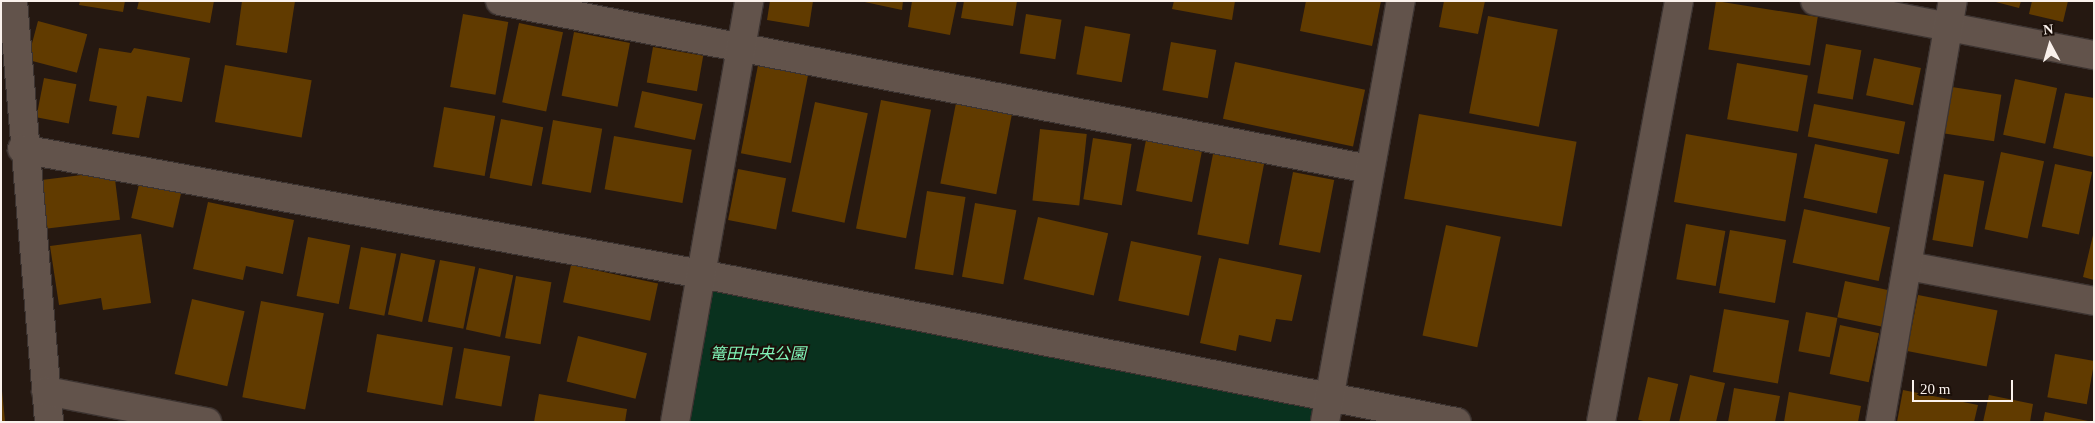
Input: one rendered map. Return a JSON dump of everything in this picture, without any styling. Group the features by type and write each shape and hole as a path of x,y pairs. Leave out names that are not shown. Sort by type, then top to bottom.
{"street":[{"path":"13,1 22,150 49,422"},
{"path":"500,1 742,46 1370,169"},
{"path":"675,422 750,1"},
{"path":"1327,410 1401,1"},
{"path":"1602,422 1679,1"},
{"path":"1815,1 1951,14 2094,54"},
{"path":"1880,422 1909,266 1951,14"},
{"path":"22,150 701,274 1327,410 1457,422"},
{"path":"1909,266 2094,301"},
{"path":"46,391 208,422"}],"green space":[{"name":"篭田中央公園","path":"701,274 1329,398 1325,422 675,422"}],"building":[{"path":"80,1 125,1 123,12 79,5"},
{"path":"139,1 214,1 210,23 137,9"},
{"path":"242,1 295,1 287,53 236,45"},
{"path":"770,1 813,1 809,27 767,20"},
{"path":"860,1 903,1 902,10"},
{"path":"912,1 957,1 950,35 908,27"},
{"path":"964,1 1017,1 1013,26 961,18"},
{"path":"1174,1 1235,1 1232,20 1172,9"},
{"path":"1306,1 1381,1 1372,46 1300,31"},
{"path":"1444,1 1485,1 1478,34 1439,27"},
{"path":"1716,1 1818,17 1810,66 1708,49"},
{"path":"1992,1 2021,1 2019,8"},
{"path":"2032,1 2068,1 2063,22 2029,14"},
{"path":"463,14 508,22 495,95 450,87"},
{"path":"1026,14 1062,20 1055,59 1020,54"},
{"path":"1488,16 1558,30 1539,127 1469,113"},
{"path":"38,21 87,34 77,73 28,60"},
{"path":"519,23 563,32 546,112 502,102"},
{"path":"1085,26 1130,34 1122,82 1076,74"},
{"path":"574,32 630,43 618,107 562,96"},
{"path":"1171,42 1216,50 1208,98 1162,90"},
{"path":"1826,44 1861,50 1853,99 1817,93"},
{"path":"653,47 703,56 697,91 647,82"},
{"path":"99,48 131,53 134,48 190,58 182,102 147,96 139,138 112,134 117,106 89,101"},
{"path":"1874,58 1921,68 1913,105 1866,95"},
{"path":"759,60 809,70 791,163 741,153"},
{"path":"1235,62 1365,90 1353,146 1223,119"},
{"path":"1737,63 1808,76 1798,132 1727,119"},
{"path":"225,65 312,80 302,137 215,122"},
{"path":"44,78 76,84 69,124 36,117"},
{"path":"2015,79 2057,88 2045,144 2003,135"},
{"path":"1952,87 2001,95 1994,141 1945,133"},
{"path":"642,91 703,104 695,140 634,127"},
{"path":"2065,93 2094,98 2094,157 2053,148"},
{"path":"881,100 931,110 906,238 856,229"},
{"path":"815,102 868,113 845,223 792,212"},
{"path":"956,103 1012,114 996,194 940,183"},
{"path":"1814,104 1905,122 1899,154 1808,136"},
{"path":"444,107 495,116 485,176 433,167"},
{"path":"1419,114 1577,142 1562,226 1404,199"},
{"path":"501,119 543,127 532,186 490,178"},
{"path":"553,120 602,129 591,193 542,184"},
{"path":"1040,129 1087,134 1079,206 1032,201"},
{"path":"1686,134 1797,154 1785,222 1674,202"},
{"path":"614,136 692,150 682,203 605,189"},
{"path":"1093,138 1132,144 1122,205 1083,199"},
{"path":"1146,140 1202,151 1192,202 1136,191"},
{"path":"1815,144 1888,160 1877,213 1804,198"},
{"path":"2001,152 2044,161 2028,238 1985,229"},
{"path":"1213,154 1264,164 1248,244 1197,234"},
{"path":"2055,164 2092,172 2079,235 2042,227"},
{"path":"738,169 786,178 776,229 728,220"},
{"path":"114,171 120,220 48,229 42,180"},
{"path":"1293,172 1334,180 1320,253 1279,245"},
{"path":"1944,174 1984,181 1973,247 1932,240"},
{"path":"140,180 182,190 173,228 131,218"},
{"path":"927,191 966,197 953,275 915,269"},
{"path":"208,202 294,220 283,274 246,266 243,280 193,269"},
{"path":"975,203 1016,210 1003,284 962,277"},
{"path":"1804,209 1890,227 1879,281 1793,263"},
{"path":"1038,217 1108,233 1094,296 1024,279"},
{"path":"1686,224 1725,231 1716,286 1676,279"},
{"path":"1446,225 1501,237 1477,347 1423,336"},
{"path":"1730,230 1786,240 1775,303 1719,293"},
{"path":"2094,231 2094,280 2083,277"},
{"path":"141,234 151,303 103,310 101,298 59,305 50,246"},
{"path":"308,237 350,245 339,304 297,296"},
{"path":"1131,241 1201,256 1189,316 1118,301"},
{"path":"361,247 396,254 384,316 349,309"},
{"path":"401,253 435,260 422,322 388,315"},
{"path":"1219,258 1302,275 1292,321 1276,319 1271,342 1239,335 1236,351 1200,343"},
{"path":"440,260 475,267 463,329 428,322"},
{"path":"571,265 658,284 650,321 563,302"},
{"path":"479,268 513,275 500,337 466,330"},
{"path":"516,276 551,282 541,344 505,338"},
{"path":"1845,281 1889,290 1881,327 1837,317"},
{"path":"1918,295 1998,310 1987,366 1907,351"},
{"path":"192,299 245,311 227,386 175,374"},
{"path":"261,301 324,313 305,409 242,397"},
{"path":"1724,309 1789,320 1778,383 1713,372"},
{"path":"1806,312 1837,318 1830,357 1798,351"},
{"path":"1840,325 1879,333 1869,382 1830,374"},
{"path":"377,334 453,347 443,405 367,392"},
{"path":"578,336 647,353 636,399 567,382"},
{"path":"464,348 510,356 501,406 455,398"},
{"path":"2055,354 2094,361 2087,404 2047,397"},
{"path":"1690,375 1725,383 1716,422 1679,422"},
{"path":"1648,377 1678,384 1669,422 1638,420"},
{"path":"1,381 5,421 1,421"},
{"path":"1734,388 1780,396 1775,422 1728,422"},
{"path":"1903,390 1978,405 1974,422 1897,422"},
{"path":"1789,392 1861,406 1858,422 1784,422"},
{"path":"539,394 627,409 625,422 534,422"},
{"path":"1989,395 2033,404 2030,422 1983,422"},
{"path":"2045,412 2088,421 2088,422 2043,422"}]}
